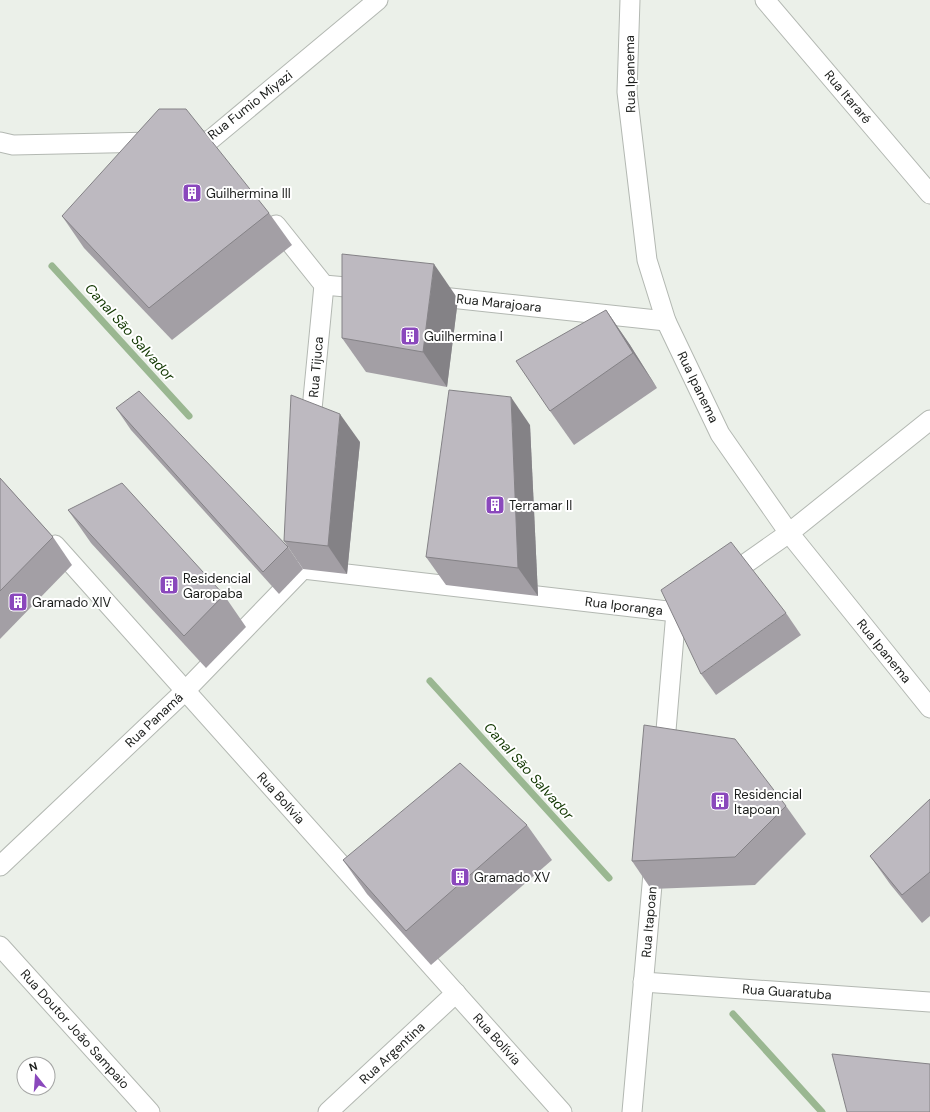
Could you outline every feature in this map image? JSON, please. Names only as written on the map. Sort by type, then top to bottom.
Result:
[{"type":"street","name":"Rua Fumio Miyazi","points":[[0,142],[13,145],[214,147],[378,0]]},
{"type":"street","name":"Rua Ipanema","points":[[630,0],[627,92],[647,260],[666,321],[720,434],[789,533],[930,708]]},
{"type":"street","name":"Rua Itararé","points":[[765,0],[930,194]]},
{"type":"street","points":[[267,214],[324,285],[382,291]]},
{"type":"street","name":"Rua Tijuca","points":[[308,446],[324,285]]},
{"type":"street","name":"Rua Marajoara","points":[[412,294],[666,321]]},
{"type":"street","name":"Rua Iporanga","points":[[303,561],[676,612],[789,533],[930,420]]},
{"type":"street","name":"Rua Bolívia","points":[[42,530],[562,1112]]},
{"type":"street","name":"Rua Panamá","points":[[0,866],[185,691],[303,561]]},
{"type":"street","points":[[662,768],[676,612]]},
{"type":"street","name":"Rua Itapoan","points":[[632,1112],[656,843]]},
{"type":"street","name":"Rua Doutor João Sampaio","points":[[0,946],[150,1112]]},
{"type":"street","name":"Rua Guaratuba","points":[[643,982],[930,1002]]},
{"type":"street","name":"Rua Argentina","points":[[328,1112],[456,993]]},
{"type":"building","name":"Guilhermina III","points":[[159,109],[186,109],[269,213],[149,308],[62,216]]},
{"type":"building","points":[[342,254],[434,264],[423,352],[342,338]]},
{"type":"building","points":[[606,310],[633,353],[550,411],[516,361]]},
{"type":"building","name":"Terramar II","points":[[449,390],[511,397],[518,568],[426,557]]},
{"type":"building","points":[[139,391],[288,547],[263,572],[116,408]]},
{"type":"building","points":[[291,395],[340,414],[328,546],[284,541]]},
{"type":"building","points":[[0,478],[53,537],[0,591]]},
{"type":"building","name":"Residencial Garopaba","points":[[122,483],[224,595],[184,636],[68,510]]},
{"type":"building","points":[[731,542],[786,613],[701,674],[661,590]]},
{"type":"building","name":"Residencial Itapoan","points":[[644,725],[735,739],[786,806],[735,857],[632,861]]},
{"type":"building","points":[[460,763],[527,825],[406,931],[343,860]]},
{"type":"building","points":[[930,799],[930,872],[902,895],[870,856]]},
{"type":"building","points":[[832,1054],[930,1064],[930,1112],[847,1112]]},
{"type":"waterway","name":"Canal São Salvador","points":[[52,266],[189,416]]},
{"type":"waterway","name":"Canal São Salvador","points":[[430,681],[609,878]]},
{"type":"waterway","name":"Canal São Salvador","points":[[733,1014],[822,1112]]},
{"type":"place","name":"Guilhermina III","points":[[192,193]]},
{"type":"place","name":"Guilhermina I","points":[[410,336]]},
{"type":"place","name":"Terramar II","points":[[495,505]]},
{"type":"place","name":"Residencial Garopaba","points":[[169,585]]},
{"type":"place","name":"Gramado XIV","points":[[18,602]]},
{"type":"place","name":"Residencial Itapoan","points":[[720,801]]},
{"type":"place","name":"Gramado XV","points":[[460,877]]}]
